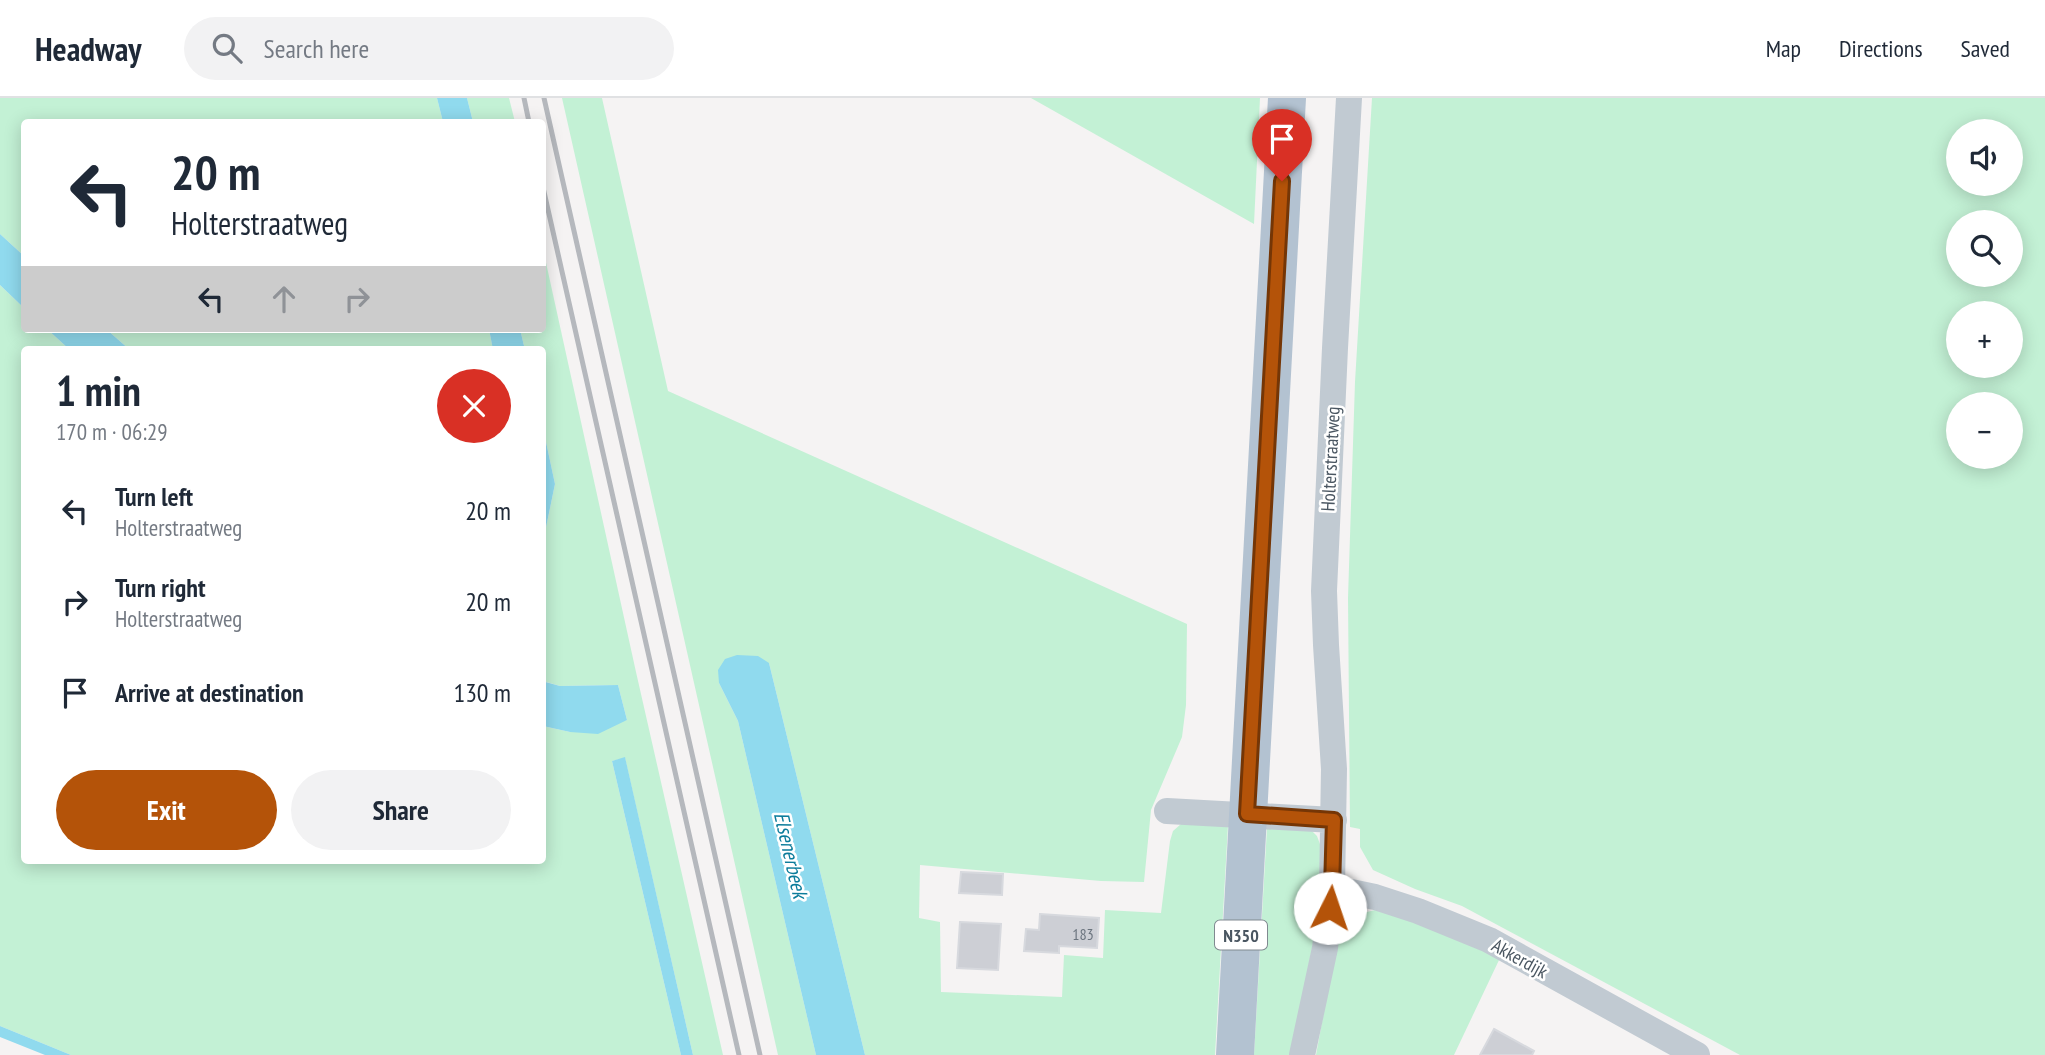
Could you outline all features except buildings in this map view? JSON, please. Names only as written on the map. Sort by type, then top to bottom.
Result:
[{"type":"main road","name":"N350","points":[[1235,1055],[1287,98]]},
{"type":"street","name":"Holterstraatweg","points":[[1302,1055],[1325,948],[1332,888],[1334,769],[1324,591],[1349,98]]},
{"type":"street","points":[[1167,811],[1334,820]]},
{"type":"street","name":"Akkerdijk","points":[[1332,888],[1408,907],[1489,940],[1697,1055]]},
{"type":"green space","points":[[0,98],[437,98],[442,119],[21,119],[21,253],[0,234]]},
{"type":"green space","points":[[467,98],[509,98],[514,119],[472,119]]},
{"type":"green space","points":[[562,98],[602,98],[668,391],[1187,624],[1186,705],[1182,737],[1151,810],[1144,882],[1101,881],[920,865],[919,918],[940,922],[941,992],[1062,997],[1064,955],[1103,958],[1105,910],[1161,913],[1173,831],[1181,824],[1228,825],[1215,1055],[865,1055],[769,663],[719,683],[738,721],[816,1055],[778,1055]]},
{"type":"green space","points":[[1031,98],[1260,98],[1254,224]]},
{"type":"green space","points":[[1372,98],[2045,98],[2045,1055],[1740,1055],[1462,906],[1373,870],[1360,847],[1360,829],[1350,827],[1348,598],[1355,382]]},
{"type":"green space","points":[[546,263],[723,1055],[693,1055],[625,758],[612,761],[681,1055],[71,1055],[0,1026],[0,285],[21,305],[21,333],[51,333],[66,346],[21,346],[21,864],[546,864],[546,727],[570,732],[627,720],[618,685],[560,686],[546,682],[546,528],[555,484],[546,442],[546,346],[524,346],[521,333],[546,333]]},
{"type":"green space","points":[[111,333],[490,333],[492,346],[125,346]]},
{"type":"green space","points":[[1308,827],[1317,836],[1324,855],[1317,923],[1291,1055],[1254,1055],[1267,828]]},
{"type":"green space","points":[[1384,908],[1500,958],[1454,1055],[1316,1055],[1337,940],[1358,914]]},
{"type":"water","points":[[437,98],[467,98],[472,119],[442,119]]},
{"type":"water","points":[[0,234],[21,253],[21,305],[0,285]]},
{"type":"water","points":[[51,333],[111,333],[125,346],[66,346]]},
{"type":"water","points":[[490,333],[521,333],[524,346],[492,346]]},
{"type":"water","points":[[546,442],[555,484],[546,528]]},
{"type":"water","name":"Elsenerbeek","points":[[737,655],[758,656],[769,663],[865,1055],[816,1055],[738,721],[719,683],[718,670],[725,659]]},
{"type":"water","points":[[546,682],[560,686],[618,685],[627,720],[598,734],[546,727]]},
{"type":"water","points":[[625,757],[693,1055],[681,1055],[612,761]]},
{"type":"water","points":[[0,1026],[71,1055],[45,1055],[0,1037]]},
{"type":"railway","points":[[524,98],[528,119]]},
{"type":"railway","points":[[544,98],[760,1055]]},
{"type":"railway","points":[[546,201],[739,1055]]},
{"type":"route","points":[[1282,181],[1247,814],[1334,820],[1330,908]]}]
